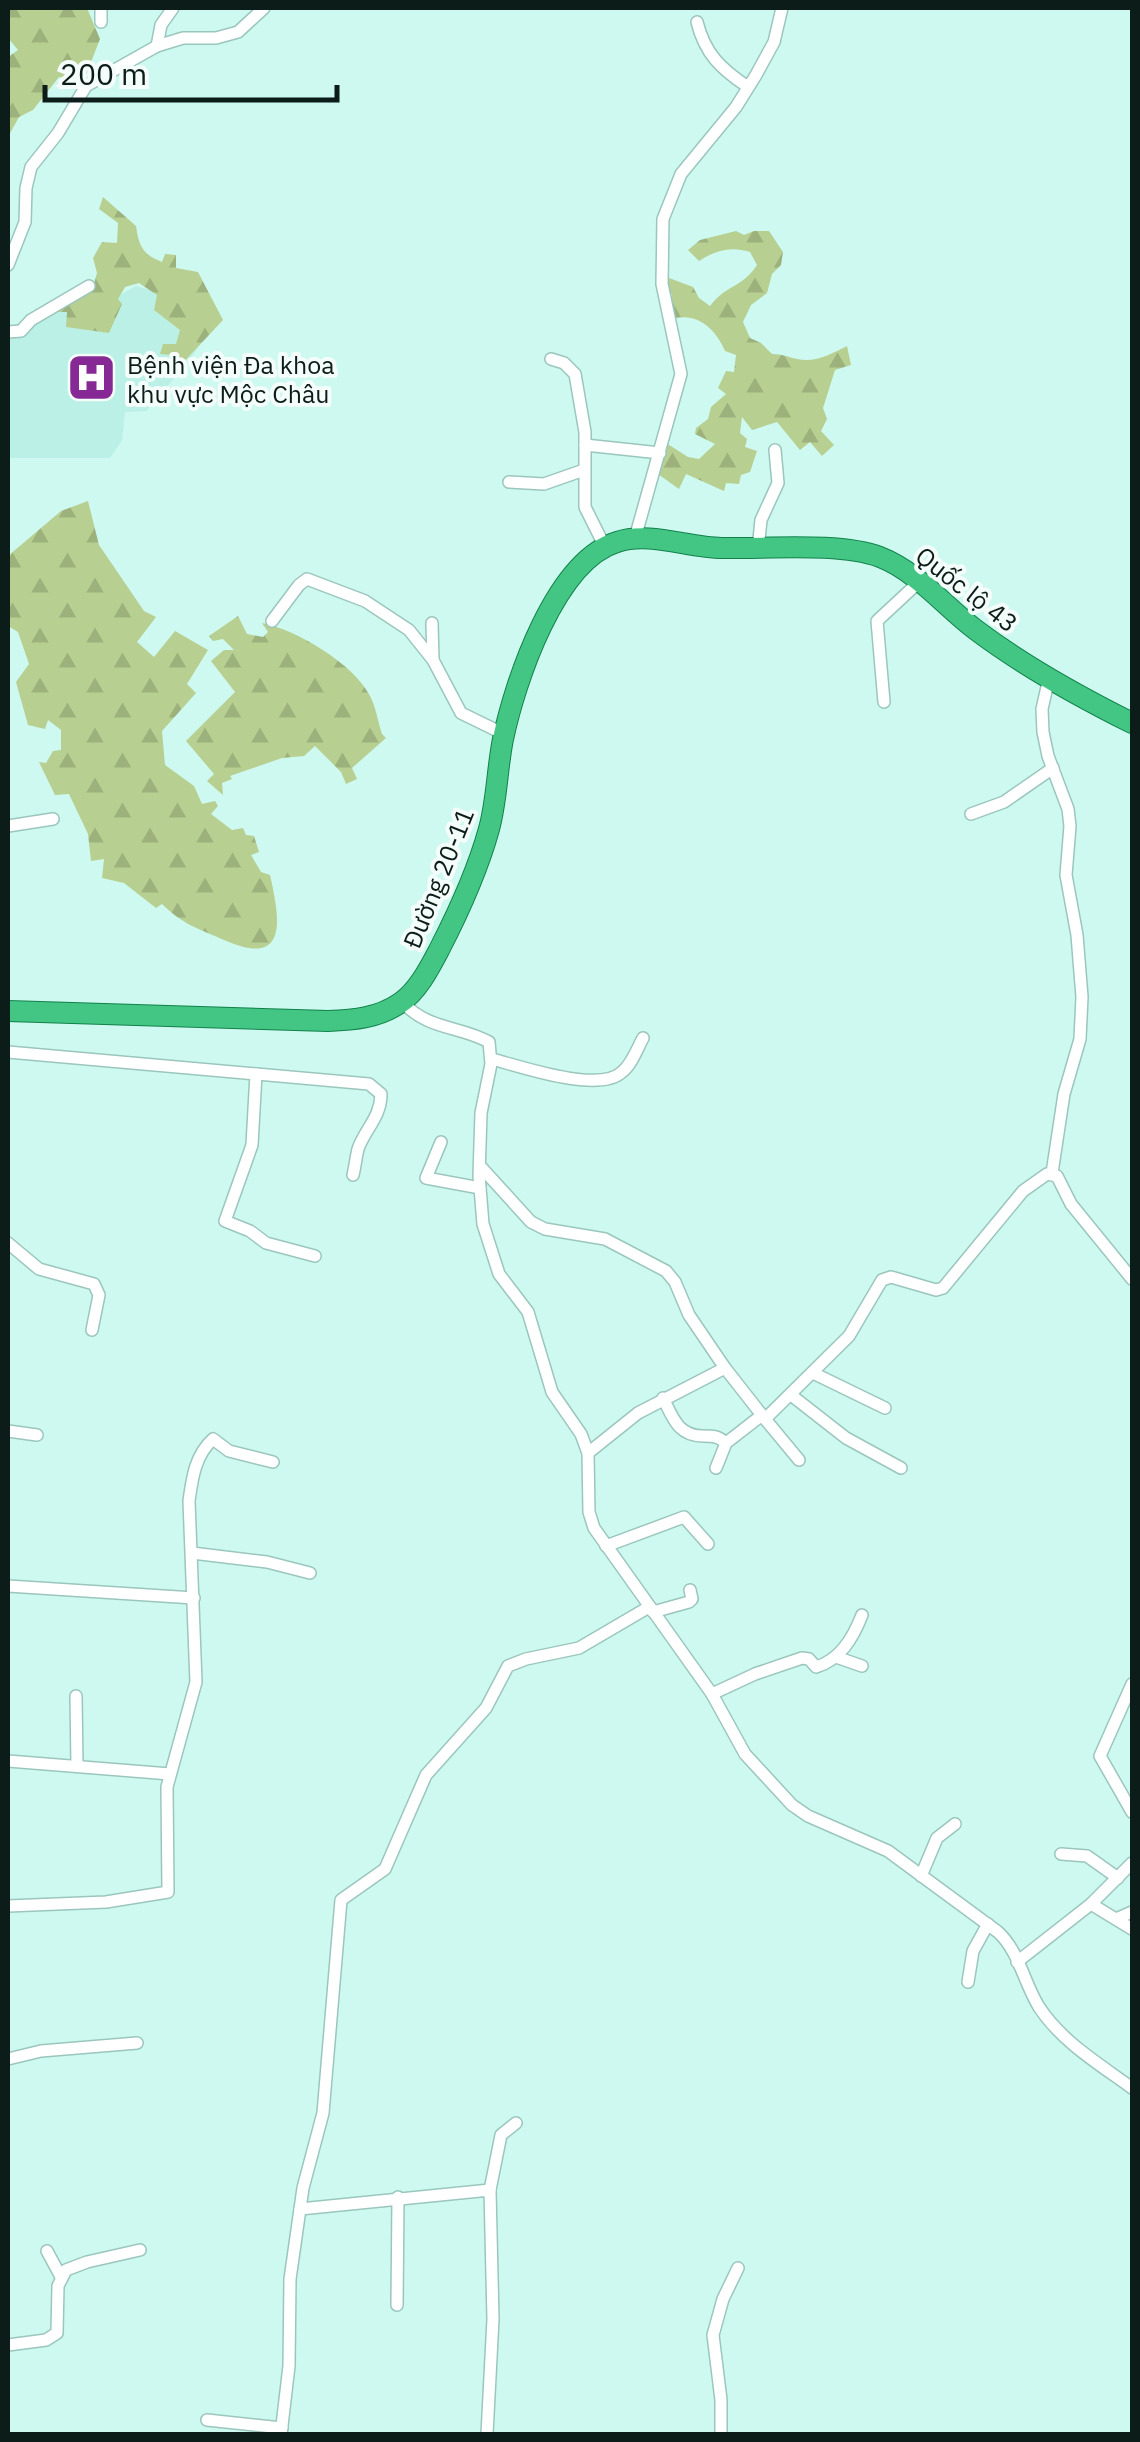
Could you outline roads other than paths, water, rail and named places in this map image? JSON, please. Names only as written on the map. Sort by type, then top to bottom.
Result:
[{"type":"highway","name":"Quốc lộ 43","points":[[635,538],[717,548],[866,553],[894,564],[920,581],[973,628],[1049,678],[1132,723]]},
{"type":"highway","name":"Đường 20-11","points":[[402,1002],[430,968],[450,930],[484,846],[504,734],[552,608],[568,579],[606,547],[635,538]]},
{"type":"highway","points":[[8,1011],[328,1021],[367,1019],[402,1002]]},
{"type":"street","points":[[101,8],[101,22]]},
{"type":"street","points":[[156,46],[161,26],[172,8]]},
{"type":"street","points":[[8,264],[26,222],[31,167],[58,133],[82,91],[156,46],[183,38],[230,36],[249,25],[264,8]]},
{"type":"street","points":[[635,538],[681,374],[660,267],[663,219],[681,174],[748,87],[774,42],[782,8]]},
{"type":"street","points":[[697,22],[702,43],[713,60],[748,87]]},
{"type":"street","points":[[8,332],[22,332],[31,320],[89,286]]},
{"type":"street","points":[[551,360],[564,364],[575,374],[585,445],[587,514],[606,547]]},
{"type":"street","points":[[585,445],[660,452]]},
{"type":"street","points":[[758,549],[761,520],[778,483],[775,450]]},
{"type":"street","points":[[509,482],[544,484],[584,470]]},
{"type":"street","points":[[272,621],[307,580],[368,603],[409,630],[433,660],[461,713],[504,734]]},
{"type":"street","points":[[884,702],[877,621],[920,581]]},
{"type":"street","points":[[432,623],[433,660]]},
{"type":"street","points":[[1049,678],[1042,709],[1043,732],[1068,808],[1066,875],[1077,935],[1082,997],[1080,1039],[1064,1094],[1052,1174]]},
{"type":"street","points":[[970,814],[1004,802],[1053,768]]},
{"type":"street","points":[[8,826],[53,819]]},
{"type":"street","points":[[402,1002],[413,1014],[441,1028],[488,1042],[492,1059],[481,1113],[480,1188],[483,1224],[495,1264],[528,1312],[546,1379],[562,1411],[581,1434],[588,1453],[589,1512],[594,1528],[712,1694],[745,1754],[792,1805],[808,1816],[888,1851],[1005,1938],[1031,1993],[1050,2021],[1090,2058],[1132,2088]]},
{"type":"street","points":[[492,1059],[557,1076],[604,1080],[622,1072],[643,1038]]},
{"type":"street","points":[[8,1052],[368,1084],[381,1094],[381,1102],[358,1150],[354,1175]]},
{"type":"street","points":[[256,1074],[252,1146],[225,1221],[250,1231],[266,1243],[314,1256]]},
{"type":"street","points":[[441,1142],[426,1175],[428,1180],[480,1188]]},
{"type":"street","points":[[480,1166],[531,1222],[546,1229],[605,1239],[666,1270],[690,1316],[725,1368],[799,1460]]},
{"type":"street","points":[[1052,1174],[1060,1181],[1071,1204],[1132,1279]]},
{"type":"street","points":[[716,1468],[726,1442],[791,1396],[856,1328],[885,1277],[936,1290],[943,1288],[1023,1191],[1040,1177],[1052,1174]]},
{"type":"street","points":[[8,1243],[39,1269],[94,1284],[99,1295],[92,1330]]},
{"type":"street","points":[[588,1453],[663,1398],[725,1368]]},
{"type":"street","points":[[813,1373],[885,1408]]},
{"type":"street","points":[[791,1396],[846,1438],[901,1468]]},
{"type":"street","points":[[663,1398],[684,1432],[716,1436],[726,1442]]},
{"type":"street","points":[[8,1430],[37,1434]]},
{"type":"street","points":[[8,1906],[106,1902],[168,1892],[170,1774],[178,1757],[196,1682],[189,1501],[192,1480],[210,1440],[229,1450],[274,1462]]},
{"type":"street","points":[[606,1546],[684,1517],[708,1544]]},
{"type":"street","points":[[192,1552],[267,1562],[310,1573]]},
{"type":"street","points":[[8,1586],[194,1598]]},
{"type":"street","points":[[207,2420],[281,2431],[289,2366],[290,2279],[300,2209],[323,2113],[341,1900],[382,1874],[426,1775],[486,1708],[508,1666],[526,1658],[579,1648],[651,1610],[689,1602],[690,1590]]},
{"type":"street","points":[[712,1694],[802,1658],[816,1667],[836,1657],[862,1615]]},
{"type":"street","points":[[836,1657],[862,1666]]},
{"type":"street","points":[[1132,1684],[1100,1756],[1132,1812]]},
{"type":"street","points":[[76,1696],[77,1766]]},
{"type":"street","points":[[8,1761],[170,1774]]},
{"type":"street","points":[[921,1876],[937,1838],[956,1824]]},
{"type":"street","points":[[1062,1854],[1093,1858],[1118,1878]]},
{"type":"street","points":[[1017,1962],[1090,1904],[1132,1863]]},
{"type":"street","points":[[1090,1904],[1132,1929]]},
{"type":"street","points":[[1116,1919],[1132,1912]]},
{"type":"street","points":[[968,1982],[972,1951],[988,1924]]},
{"type":"street","points":[[8,2059],[42,2051],[137,2043]]},
{"type":"street","points":[[486,2434],[493,2318],[490,2190],[501,2134],[516,2123]]},
{"type":"street","points":[[300,2209],[490,2190]]},
{"type":"street","points":[[398,2198],[398,2305]]},
{"type":"street","points":[[8,2344],[46,2340],[57,2333],[60,2276],[46,2250]]},
{"type":"street","points":[[60,2276],[87,2262],[140,2250]]},
{"type":"street","points":[[721,2434],[713,2335],[723,2299],[738,2268]]},
{"type":"place","name":"Bệnh viện Đa khoa khu vực Mộc Châu","points":[[92,378]]}]
